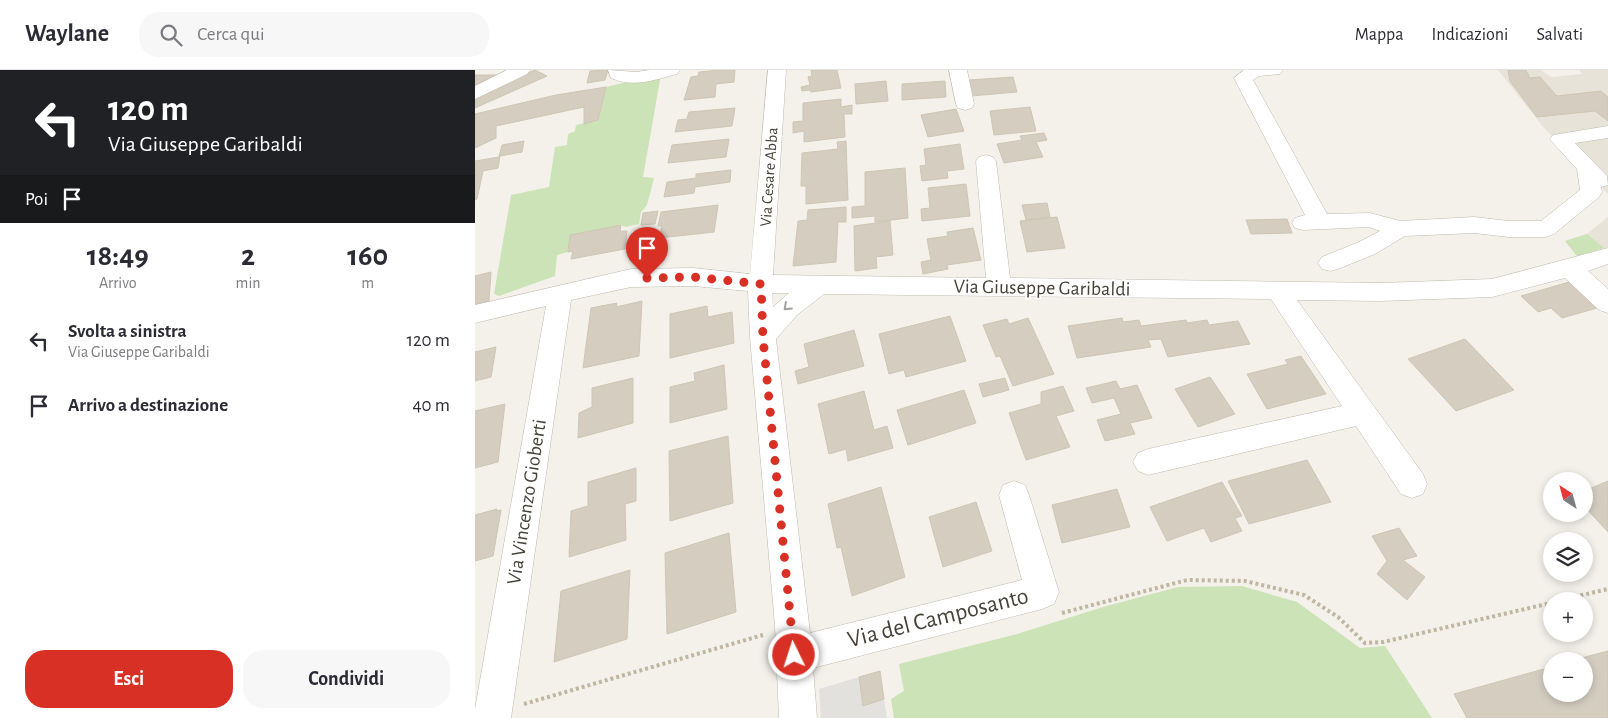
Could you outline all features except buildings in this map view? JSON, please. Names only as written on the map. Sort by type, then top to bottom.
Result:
[{"type":"street","points":[[475,93],[521,70]]},
{"type":"street","points":[[617,70],[617,74],[625,78],[665,71]]},
{"type":"street","name":"Via Cesare Abba","points":[[761,284],[777,70]]},
{"type":"street","points":[[1274,70],[1255,71],[1243,78],[1311,223],[1370,220],[1400,230],[1474,225],[1509,229],[1546,229],[1591,192],[1587,168]]},
{"type":"street","points":[[959,72],[965,104]]},
{"type":"street","points":[[1608,132],[1560,138],[1608,190]]},
{"type":"street","points":[[985,161],[999,287]]},
{"type":"street","points":[[1329,263],[1367,248],[1400,230]]},
{"type":"street","name":"Via Giuseppe Garibaldi","points":[[475,314],[631,278],[693,277],[761,284],[1379,292],[1492,288],[1608,256]]},
{"type":"street","points":[[1570,268],[1608,304]]},
{"type":"street","points":[[761,284],[763,338],[793,640],[798,718]]},
{"type":"street","points":[[763,338],[778,316],[799,296],[819,285]]},
{"type":"street","points":[[1278,291],[1412,484]]},
{"type":"street","name":"Via Vincenzo Gioberti","points":[[492,715],[560,293]]},
{"type":"street","points":[[1148,462],[1363,412]]},
{"type":"street","name":"Via del Camposanto","points":[[793,640],[1042,592],[1014,494]]},
{"type":"path","points":[[1052,615],[1187,580],[1245,581],[1304,596],[1338,617],[1365,643],[1383,642],[1543,604]]},
{"type":"path","points":[[1593,593],[1608,589]]},
{"type":"path","points":[[492,715],[793,640]]},
{"type":"shaded area","points":[[1498,70],[1541,70],[1551,77],[1582,74],[1579,70],[1608,70],[1608,194],[1543,127]]},
{"type":"shaded area","points":[[1608,217],[1608,247],[1577,256],[1565,241],[1587,234]]},
{"type":"shaded area","points":[[859,677],[863,706],[884,699],[887,718],[821,718],[819,689]]},
{"type":"green space","points":[[661,74],[643,177],[654,178],[647,205],[641,212],[639,224],[625,227],[621,225],[570,235],[568,252],[557,255],[555,276],[499,296],[494,294],[511,195],[549,187],[555,147],[567,145],[568,134],[575,131],[576,125],[598,120],[606,87]]},
{"type":"green space","points":[[1587,234],[1604,248],[1577,256],[1565,241]]},
{"type":"green space","points":[[1242,586],[1297,602],[1360,648],[1385,646],[1432,718],[894,718],[891,699],[904,691],[899,664],[1017,634],[1103,607],[1178,587]]},
{"type":"route","points":[[647,278],[693,277],[761,284],[763,338],[794,655]]}]
